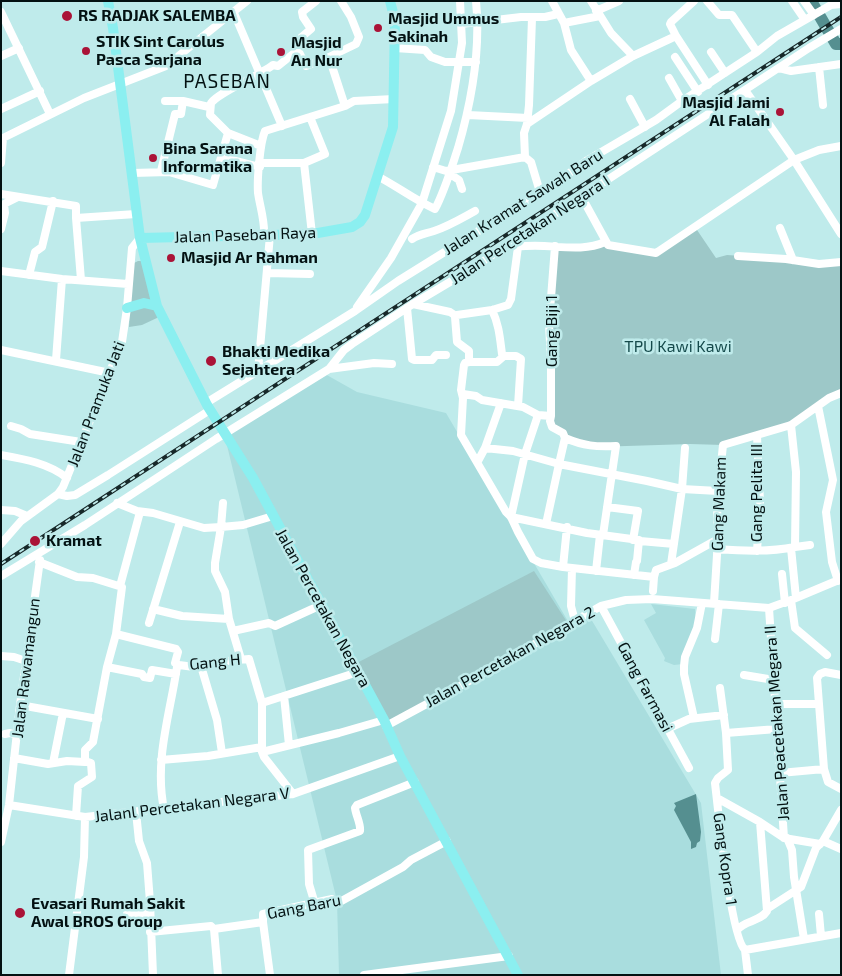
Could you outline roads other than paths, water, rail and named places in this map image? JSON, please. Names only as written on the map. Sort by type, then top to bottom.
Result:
[{"type":"main road","name":"Jalan Percetakan Negara","points":[[108,1],[121,83],[136,214],[157,306],[208,406],[253,478],[358,672],[400,756],[518,975]]},
{"type":"main road","name":"Jalan Paseban Raya","points":[[140,238],[312,234],[357,225],[366,215],[393,127],[395,20],[390,1]]},
{"type":"main road","points":[[128,308],[144,303],[157,306]]},
{"type":"street","points":[[1,162],[2,137],[84,98],[166,66],[248,1]]},
{"type":"street","points":[[316,1],[302,12],[303,17],[311,28],[297,41],[298,50],[305,65],[329,57],[356,44],[359,40],[343,4]]},
{"type":"street","points":[[355,311],[391,258],[422,203],[451,111],[462,43],[460,1]]},
{"type":"street","points":[[377,176],[435,209],[451,171],[473,92],[476,62],[476,1]]},
{"type":"street","points":[[552,1],[564,23],[571,50],[591,81]]},
{"type":"street","points":[[590,1],[611,33],[633,56]]},
{"type":"street","points":[[564,23],[598,14],[620,1]]},
{"type":"street","points":[[694,1],[670,24],[708,85]]},
{"type":"street","points":[[707,1],[719,15],[732,15],[757,52]]},
{"type":"street","points":[[792,1],[805,20]]},
{"type":"street","points":[[804,1],[815,15]]},
{"type":"street","name":"Jalan Kramat Sawah Baru","points":[[58,494],[75,495],[108,476],[258,370],[355,311],[398,280],[540,192],[586,161],[645,127],[757,52],[777,36],[831,5],[841,4]]},
{"type":"street","points":[[1,12],[50,114]]},
{"type":"street","points":[[234,13],[282,126]]},
{"type":"street","points":[[461,24],[558,14]]},
{"type":"street","points":[[532,18],[527,121],[524,133],[525,156],[531,162],[540,192]]},
{"type":"street","name":"Jalan Percetakan Negara I","points":[[1,576],[41,553],[328,369],[344,350],[352,344],[410,306],[516,244],[583,196],[840,30]]},
{"type":"street","points":[[468,115],[527,121],[633,56],[676,36]]},
{"type":"street","points":[[1,56],[18,48]]},
{"type":"street","points":[[395,48],[425,50],[431,57],[445,62],[476,62]]},
{"type":"street","points":[[261,146],[228,133],[212,118],[209,113],[209,107],[217,97],[273,65],[278,66],[298,50]]},
{"type":"street","points":[[711,52],[725,73]]},
{"type":"street","points":[[329,57],[345,106]]},
{"type":"street","points":[[675,57],[698,92]]},
{"type":"street","points":[[779,68],[791,71],[841,64]]},
{"type":"street","points":[[819,67],[823,105]]},
{"type":"street","points":[[669,78],[682,101]]},
{"type":"street","points":[[745,90],[794,160],[841,234]]},
{"type":"street","points":[[1,109],[40,91]]},
{"type":"street","points":[[258,370],[267,273],[267,235],[264,228],[258,188],[261,146],[265,131],[345,106],[354,101],[394,99]]},
{"type":"street","points":[[630,99],[645,127]]},
{"type":"street","points":[[165,101],[183,100],[209,107]]},
{"type":"street","points":[[160,171],[175,114],[181,114],[183,100]]},
{"type":"street","points":[[221,157],[260,165],[304,163],[325,153],[310,117]]},
{"type":"street","points":[[132,173],[169,172],[213,185],[228,133]]},
{"type":"street","points":[[583,196],[605,242],[611,247],[652,253],[660,251],[794,160],[819,150],[841,146]]},
{"type":"street","points":[[433,168],[451,171],[525,156]]},
{"type":"street","points":[[304,163],[312,234]]},
{"type":"street","points":[[451,171],[459,180],[462,189]]},
{"type":"street","points":[[1,194],[76,206],[81,280]]},
{"type":"street","points":[[1,228],[5,214],[4,204],[18,197]]},
{"type":"street","points":[[29,274],[36,252],[42,247],[53,202]]},
{"type":"street","points":[[398,245],[422,233],[435,231],[475,211]]},
{"type":"street","points":[[76,218],[136,214]]},
{"type":"street","points":[[780,228],[793,260]]},
{"type":"street","points":[[406,232],[412,239]]},
{"type":"street","name":"Jalan Pramuka Jati","points":[[1,544],[27,516],[58,494],[67,478],[122,342],[128,308],[128,284],[132,248],[140,238]]},
{"type":"street","points":[[446,355],[436,355],[432,360],[412,359],[410,306],[450,312],[456,316],[506,306],[511,300],[516,244],[587,248],[605,242]]},
{"type":"street","name":"Gang Biji 1","points":[[551,416],[549,324],[556,246]]},
{"type":"street","points":[[738,256],[819,264],[841,262]]},
{"type":"street","points":[[1,271],[62,279],[128,284]]},
{"type":"street","points":[[267,273],[310,274]]},
{"type":"street","points":[[56,360],[62,279]]},
{"type":"street","points":[[492,310],[496,317],[504,356]]},
{"type":"street","points":[[456,316],[457,342],[470,351],[469,362]]},
{"type":"street","points":[[1,350],[56,360],[110,373]]},
{"type":"street","points":[[518,406],[521,359],[516,356],[504,356],[497,362],[469,362],[464,365],[461,390],[463,394],[461,435],[478,461],[506,512],[511,517],[533,558],[541,563],[563,567],[654,577]]},
{"type":"street","points":[[328,369],[374,363],[392,364]]},
{"type":"street","name":"Gang Makam","points":[[715,639],[718,491],[723,445],[791,425],[829,398],[841,393]]},
{"type":"street","points":[[463,394],[526,408],[538,415],[551,416],[552,427],[563,433],[565,438],[546,524]]},
{"type":"street","points":[[478,461],[485,448],[501,403]]},
{"type":"street","points":[[818,406],[831,472],[832,488],[826,512],[832,562],[839,580]]},
{"type":"street","points":[[511,517],[525,454],[538,415]]},
{"type":"street","points":[[791,425],[796,472],[791,600],[795,628],[826,656]]},
{"type":"street","points":[[11,426],[21,428],[30,434],[81,442]]},
{"type":"street","name":"Gang Pelita III","points":[[757,436],[760,502],[757,551]]},
{"type":"street","points":[[565,438],[579,444],[595,447],[616,446],[596,570]]},
{"type":"street","points":[[485,448],[513,451],[559,464],[682,489],[718,491]]},
{"type":"street","points":[[671,564],[682,489],[685,448]]},
{"type":"street","points":[[1,455],[29,460],[59,472],[67,478]]},
{"type":"street","points":[[831,472],[841,472]]},
{"type":"street","points":[[117,503],[140,512],[153,513],[204,528],[243,525],[273,516]]},
{"type":"street","points":[[223,503],[215,568],[225,592],[229,619],[241,659]]},
{"type":"street","points":[[607,507],[638,511],[634,575]]},
{"type":"street","points":[[1,510],[14,511],[27,516]]},
{"type":"street","points":[[85,762],[85,749],[93,744],[107,666],[116,634],[122,592],[120,586],[140,512]]},
{"type":"street","points":[[511,517],[637,541],[674,544]]},
{"type":"street","points":[[149,623],[180,522]]},
{"type":"street","points":[[563,567],[567,527]]},
{"type":"street","points":[[653,591],[656,570],[718,540]]},
{"type":"street","points":[[718,549],[757,551],[810,545]]},
{"type":"street","name":"Jalan Rawamangun","points":[[1,842],[41,553]]},
{"type":"street","points":[[39,562],[78,577],[93,578],[120,586]]},
{"type":"street","points":[[572,568],[571,606],[575,621]]},
{"type":"street","points":[[782,574],[791,600]]},
{"type":"street","name":"Jalan Percetakan Negara 2","points":[[161,760],[289,745],[385,723],[484,673],[601,606],[617,601],[716,603],[769,608],[839,580]]},
{"type":"street","points":[[694,718],[684,674],[684,666],[685,657],[697,628],[702,603]]},
{"type":"street","points":[[234,631],[269,623],[275,626],[321,605]]},
{"type":"street","name":"Gang Farmasi","points":[[601,606],[689,768]]},
{"type":"street","name":"Jalan Peacetakan Megara II","points":[[769,608],[786,838],[792,850],[794,877],[804,939]]},
{"type":"street","points":[[153,609],[182,616],[229,619]]},
{"type":"street","points":[[116,634],[176,649],[178,652],[175,663],[179,665]]},
{"type":"street","points":[[1,656],[14,657],[26,661]]},
{"type":"street","name":"Gang H","points":[[164,809],[160,778],[161,760],[177,667],[179,665],[194,667],[247,658],[250,661],[262,703],[262,749]]},
{"type":"street","points":[[107,666],[142,674],[144,678],[150,678],[153,670],[176,674]]},
{"type":"street","points":[[201,666],[217,720],[222,753]]},
{"type":"street","points":[[262,703],[358,672]]},
{"type":"street","points":[[841,675],[825,672],[817,678],[824,770],[828,782],[841,789]]},
{"type":"street","points":[[744,675],[774,680]]},
{"type":"street","points":[[720,688],[726,733],[777,729]]},
{"type":"street","points":[[284,696],[289,745]]},
{"type":"street","points":[[776,704],[819,704]]},
{"type":"street","points":[[20,705],[98,719]]},
{"type":"street","points":[[53,763],[63,713]]},
{"type":"street","points":[[667,729],[694,718],[724,715]]},
{"type":"street","name":"Gang Kopra 1","points":[[726,733],[728,770],[716,780],[717,798],[728,889],[740,945],[745,950],[748,975]]},
{"type":"street","points":[[5,734],[16,735]]},
{"type":"street","points":[[262,749],[264,757],[293,794]]},
{"type":"street","name":"Jalanl Percetakan Negara V","points":[[6,803],[85,817],[293,794],[400,756]]},
{"type":"street","points":[[14,758],[46,764],[67,761],[91,763],[92,777],[78,786],[76,816]]},
{"type":"street","points":[[780,773],[824,770]]},
{"type":"street","points":[[315,904],[309,884],[308,850],[360,831],[355,811],[357,805],[415,782]]},
{"type":"street","points":[[717,798],[786,838],[822,842],[841,849]]},
{"type":"street","points":[[767,909],[801,886],[810,861],[841,810]]},
{"type":"street","points":[[136,812],[139,841],[147,863],[153,975]]},
{"type":"street","points":[[69,975],[84,857],[85,817]]},
{"type":"street","points":[[737,930],[746,922],[766,914],[760,823]]},
{"type":"street","name":"Gang Baru","points":[[150,932],[209,926],[214,929],[263,922],[263,914],[332,899],[336,904],[403,868],[411,860],[446,841]]},
{"type":"street","points":[[127,914],[150,914]]},
{"type":"street","points":[[819,914],[821,936]]},
{"type":"street","points":[[263,922],[270,975]]},
{"type":"street","points":[[214,929],[218,975]]},
{"type":"street","points":[[745,950],[841,933]]},
{"type":"street","points":[[364,975],[509,956]]},
{"type":"waterway","points":[[811,1],[836,44],[841,44]]},
{"type":"railway","points":[[1,564],[841,17]]},
{"type":"place","name":"RS RADJAK SALEMBA","points":[[67,16]]},
{"type":"place","name":"Masjid Ummus Sakinah","points":[[378,28]]},
{"type":"place","name":"STIK Sint Carolus Pasca Sarjana","points":[[86,51]]},
{"type":"place","name":"Masjid An Nur","points":[[281,52]]},
{"type":"place","name":"Masjid Jami Al Falah","points":[[780,112]]},
{"type":"place","name":"Bina Sarana Informatika","points":[[153,158]]},
{"type":"place","name":"Masjid Ar Rahman","points":[[171,258]]},
{"type":"place","name":"Bhakti Medika Sejahtera","points":[[211,361]]},
{"type":"place","name":"Kramat","points":[[35,541]]},
{"type":"place","name":"Evasari Rumah Sakit Awal BROS Group","points":[[20,913]]},
{"type":"district","name":"PASEBAN","points":[[227,82]]},
{"type":"park label","name":"TPU Kawi Kawi","points":[[678,347]]}]
